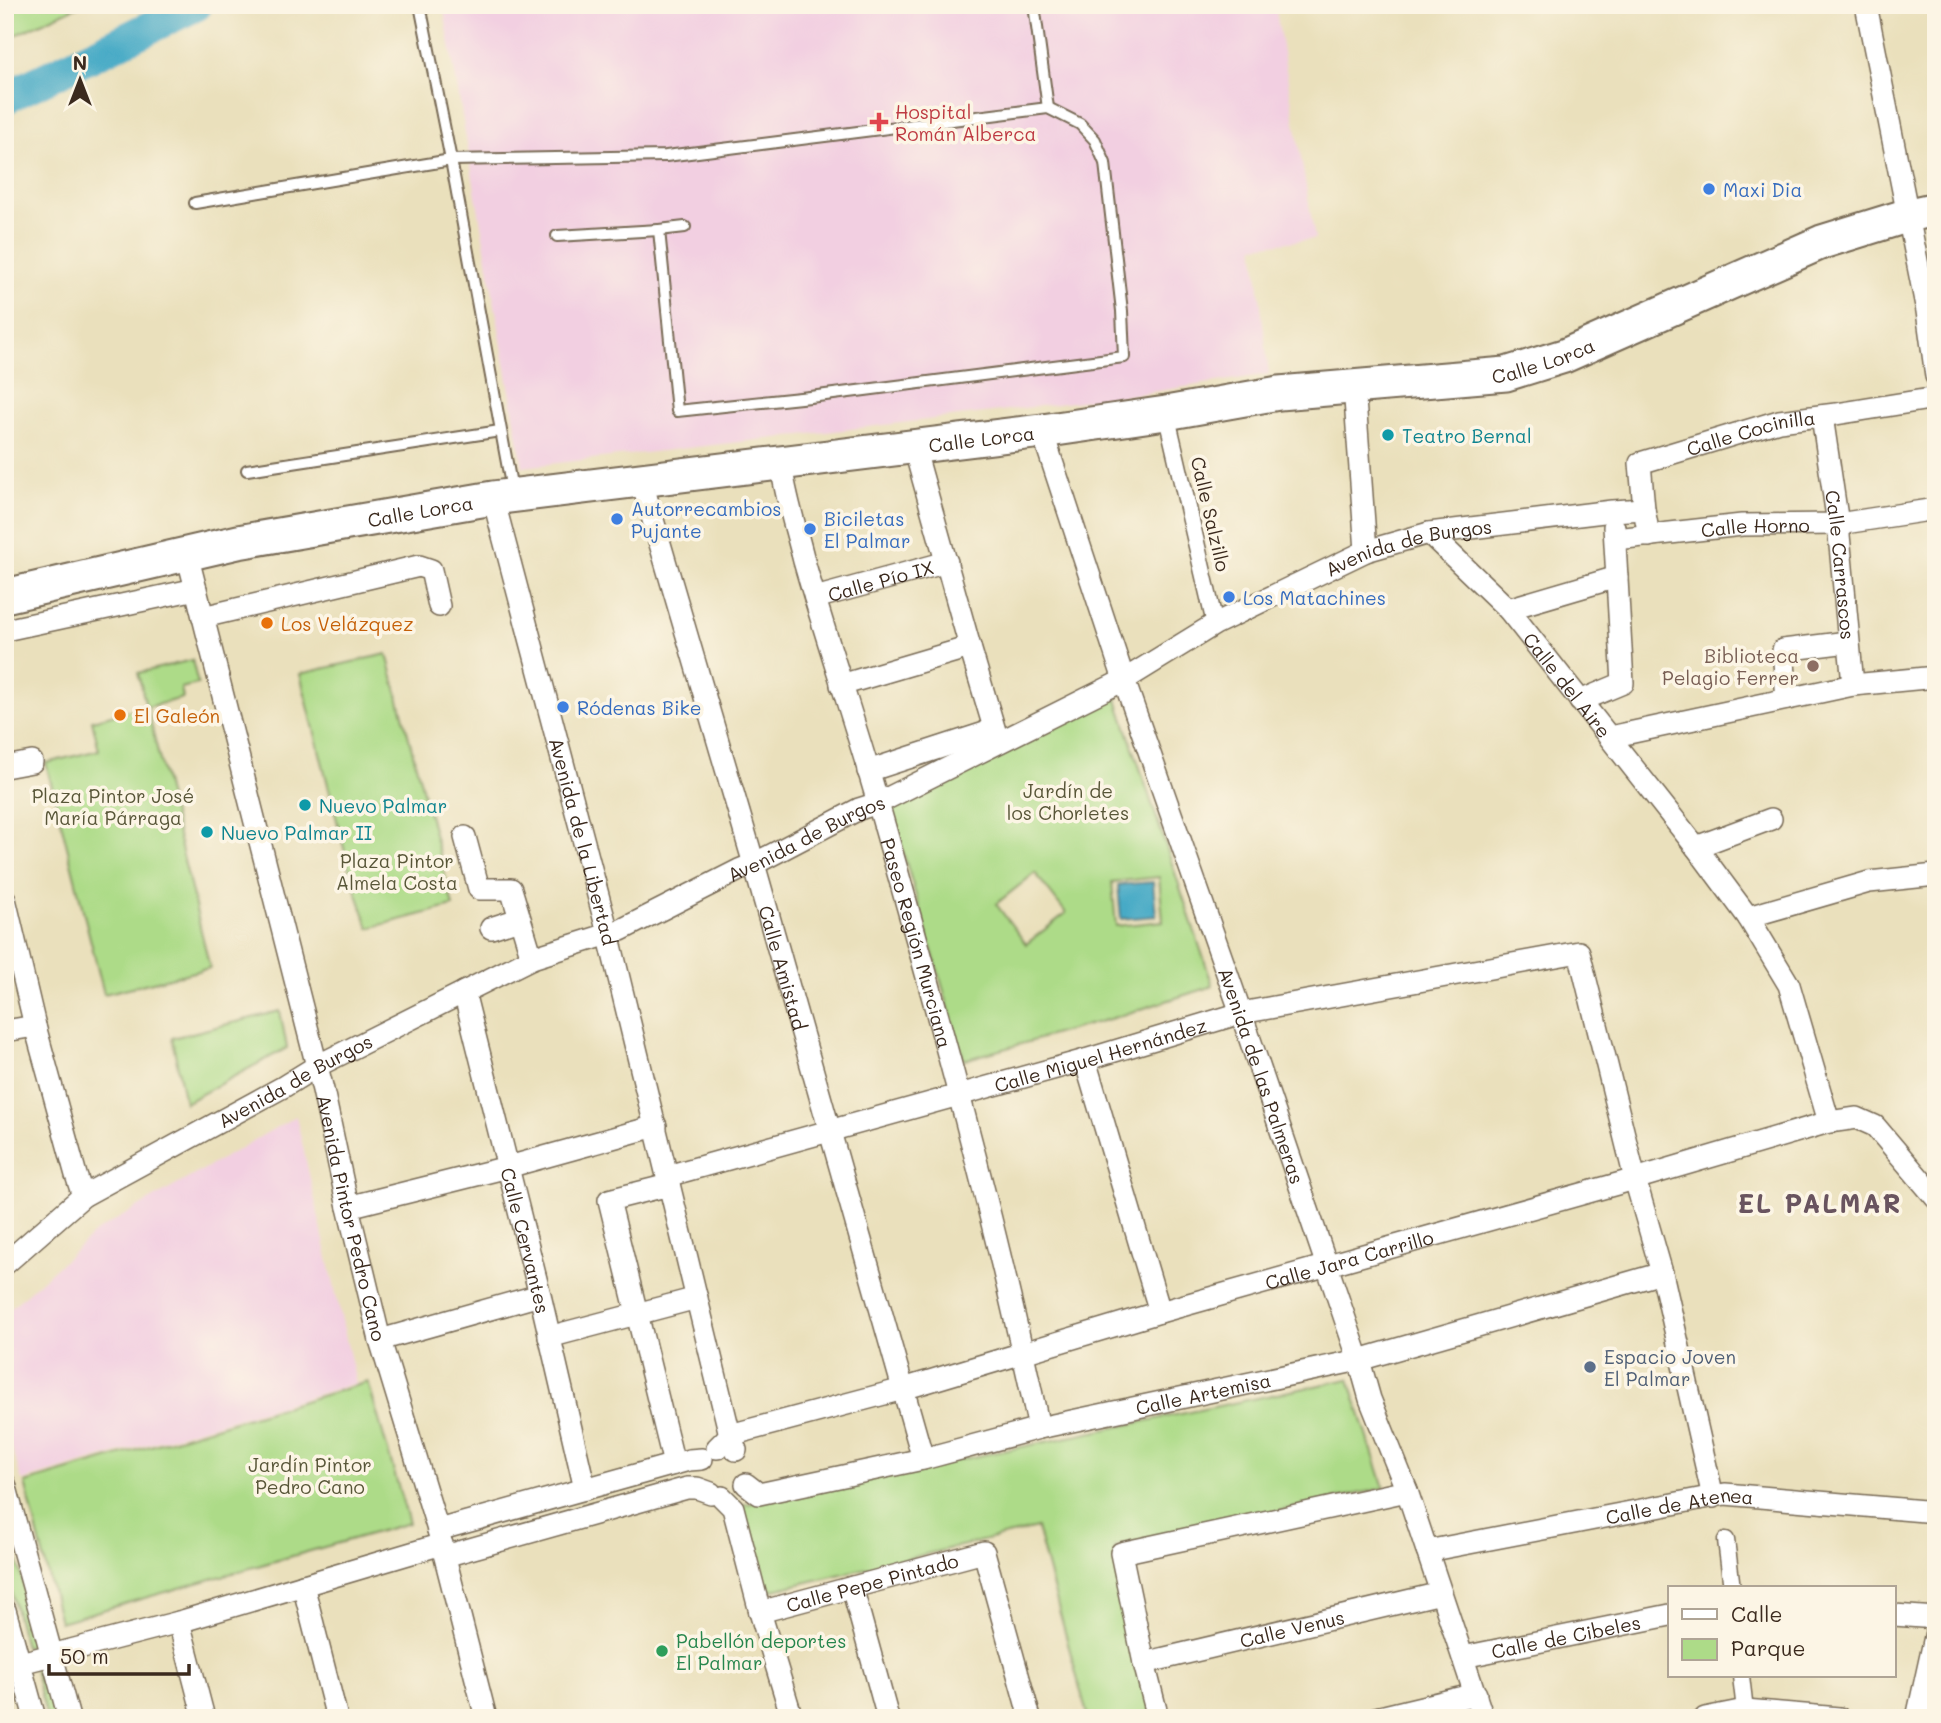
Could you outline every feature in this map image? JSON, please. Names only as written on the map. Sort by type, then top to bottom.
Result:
[{"type":"main road","name":"Calle Lorca","points":[[5,596],[238,542],[503,497],[1042,431],[1166,414],[1279,393],[1506,374],[1564,356],[1822,242],[1922,212]]},
{"type":"street","points":[[1866,5],[1922,212],[1936,376]]},
{"type":"street","points":[[1354,386],[1366,551]]},
{"type":"street","name":"Calle Cocinilla","points":[[1649,536],[1640,463],[1779,421],[1936,398]]},
{"type":"street","name":"Calle Salzillo","points":[[1166,414],[1215,624]]},
{"type":"street","name":"Calle Carrascos","points":[[1787,699],[1783,650],[1848,642],[1838,524],[1822,416]]},
{"type":"street","name":"Avenida de las Palmeras","points":[[1042,431],[1124,680],[1327,1265],[1370,1399],[1407,1491],[1483,1718]]},
{"type":"street","points":[[868,771],[996,736],[914,447]]},
{"type":"street","name":"Paseo Región Murciana","points":[[781,463],[784,486],[815,598],[878,803],[960,1095],[1039,1428]]},
{"type":"street","name":"Calle Amistad","points":[[641,479],[923,1458]]},
{"type":"street","name":"Avenida de la Libertad","points":[[503,497],[697,1298],[721,1448]]},
{"type":"street","name":"Avenida de Burgos","points":[[5,1264],[83,1196],[317,1066],[532,958],[621,930],[859,809],[878,803],[996,736],[1124,680],[1215,624],[1366,551],[1429,533],[1644,509]]},
{"type":"street","name":"Calle Horno","points":[[1616,539],[1742,525],[1838,524],[1936,509]]},
{"type":"street","points":[[1580,701],[1623,683],[1616,539],[1612,511]]},
{"type":"street","name":"Calle del Aire","points":[[1429,533],[1508,609],[1611,737],[1748,917],[1789,985],[1829,1122]]},
{"type":"street","name":"Avenida Pintor Pedro Cano","points":[[187,554],[317,1066],[380,1340],[442,1543],[486,1718]]},
{"type":"street","name":"Calle Pío IX","points":[[815,598],[947,562]]},
{"type":"street","points":[[203,617],[419,566],[431,570],[439,606]]},
{"type":"street","points":[[1508,609],[1617,577]]},
{"type":"street","points":[[5,630],[196,589]]},
{"type":"street","points":[[1848,642],[1853,685]]},
{"type":"street","points":[[841,685],[970,647]]},
{"type":"street","points":[[1611,737],[1853,685],[1936,677]]},
{"type":"street","points":[[5,767],[32,762]]},
{"type":"street","points":[[1696,847],[1771,819]]},
{"type":"street","points":[[465,837],[479,889],[511,889],[532,958]]},
{"type":"street","points":[[1748,917],[1869,882],[1936,875]]},
{"type":"street","points":[[5,899],[35,1026],[83,1196]]},
{"type":"street","points":[[491,928],[519,919]]},
{"type":"street","name":"Calle Miguel Hernández","points":[[668,1181],[1241,1013],[1579,952],[1635,1179]]},
{"type":"street","name":"Calle Cervantes","points":[[464,992],[540,1295],[585,1489]]},
{"type":"street","points":[[5,1031],[35,1026]]},
{"type":"street","points":[[1085,1060],[1160,1312]]},
{"type":"street","name":"Calle Jara Carrillo","points":[[442,1543],[585,1489],[695,1458],[903,1389],[1160,1312],[1829,1122],[1857,1118],[1875,1126],[1936,1198]]},
{"type":"street","points":[[348,1207],[656,1126]]},
{"type":"street","points":[[1635,1179],[1662,1273],[1713,1497]]},
{"type":"street","points":[[668,1181],[609,1200],[674,1464]]},
{"type":"street","name":"Calle Artemisa","points":[[442,1543],[687,1489],[697,1488],[730,1495],[759,1494],[923,1458],[1039,1428],[1359,1360],[1662,1273]]},
{"type":"street","points":[[380,1340],[540,1295]]},
{"type":"street","points":[[549,1336],[697,1298]]},
{"type":"street","points":[[721,1448],[743,1455],[748,1465],[749,1475],[730,1495],[704,1487],[699,1478],[699,1468],[721,1448]]},
{"type":"street","points":[[5,1483],[68,1718]]},
{"type":"street","points":[[1158,1718],[1121,1553],[1407,1491]]},
{"type":"street","name":"Calle de Atenea","points":[[1427,1551],[1725,1494],[1936,1512]]},
{"type":"street","points":[[730,1495],[760,1612],[792,1718]]},
{"type":"street","points":[[1726,1540],[1732,1586]]},
{"type":"street","points":[[13,1665],[179,1622],[442,1543]]},
{"type":"street","name":"Calle Pepe Pintado","points":[[760,1612],[984,1552],[1030,1718]]},
{"type":"street","points":[[303,1586],[337,1718]]},
{"type":"street","points":[[852,1587],[888,1718]]},
{"type":"street","name":"Calle Venus","points":[[1144,1663],[1441,1593]]},
{"type":"street","points":[[5,1609],[13,1665],[35,1718]]},
{"type":"street","name":"Calle de Cibeles","points":[[1463,1657],[1668,1615]]},
{"type":"street","points":[[1896,1615],[1936,1618]]},
{"type":"street","points":[[179,1622],[204,1718]]},
{"type":"street","points":[[1917,1718],[1936,1632]]},
{"type":"street","points":[[1741,1678],[1745,1710]]},
{"type":"street","points":[[1376,1718],[1476,1694]]},
{"type":"street","points":[[1704,1718],[1745,1710],[1839,1718]]},
{"type":"lane","points":[[420,5],[500,431],[503,497]]},
{"type":"lane","points":[[1034,5],[1048,108]]},
{"type":"lane","points":[[195,203],[451,160],[666,156],[1048,108],[1080,124],[1095,140],[1105,163],[1122,310],[1124,357],[677,411],[659,230]]},
{"type":"lane","points":[[557,236],[685,227]]},
{"type":"lane","points":[[247,470],[500,431]]},
{"type":"shaded area","name":"Hospital Román Alberca","points":[[443,5],[1275,5],[1315,239],[1254,246],[1269,374],[1139,394],[523,467]]},
{"type":"shaded area","points":[[296,1116],[356,1383],[22,1481],[5,1425],[5,1313],[97,1231]]},
{"type":"green space","points":[[5,5],[80,5],[5,40]]},
{"type":"green space","name":"Plaza Pintor Almela Costa","points":[[387,654],[453,906],[369,928],[352,880],[300,674]]},
{"type":"green space","name":"Plaza Pintor José María Párraga","points":[[192,660],[198,684],[181,688],[183,698],[147,707],[210,968],[104,994],[46,763],[99,750],[92,720],[146,706],[138,673]]},
{"type":"green space","name":"Jardín de los Chorletes","points":[[1114,691],[1213,986],[1113,1018],[964,1060],[889,804]],"holes":[[[1035,873],[1066,913],[1026,944],[996,904]],[[1159,877],[1163,921],[1116,926],[1112,882]]]},
{"type":"green space","points":[[280,1011],[287,1048],[185,1103],[172,1038]]},
{"type":"green space","points":[[1349,1379],[1384,1488],[1115,1547],[1155,1718],[1088,1718],[1037,1528],[765,1592],[742,1505]]},
{"type":"green space","name":"Jardín Pintor Pedro Cano","points":[[368,1382],[409,1523],[60,1622],[25,1483]]},
{"type":"green space","points":[[5,1512],[39,1644],[25,1647],[5,1567]]},
{"type":"green space","points":[[43,1662],[58,1718],[47,1718],[33,1665]]},
{"type":"water","points":[[1153,882],[1156,916],[1121,919],[1118,885]]},
{"type":"waterway","points":[[5,98],[196,5]]},
{"type":"place","name":"Hospital Román Alberca","points":[[879,122]]},
{"type":"place","name":"Maxi Dia","points":[[1709,189]]},
{"type":"place","name":"Teatro Bernal","points":[[1388,435]]},
{"type":"place","name":"Autorrecambios Pujante","points":[[617,519]]},
{"type":"place","name":"Biciletas El Palmar","points":[[810,529]]},
{"type":"place","name":"Los Matachines","points":[[1229,597]]},
{"type":"place","name":"Los Velázquez","points":[[267,623]]},
{"type":"place","name":"Biblioteca Pelagio Ferrer","points":[[1813,666]]},
{"type":"place","name":"Ródenas Bike","points":[[563,707]]},
{"type":"place","name":"El Galeón","points":[[120,715]]},
{"type":"place","name":"Nuevo Palmar","points":[[305,805]]},
{"type":"place","name":"Nuevo Palmar II","points":[[207,832]]},
{"type":"place","name":"Espacio Joven El Palmar","points":[[1590,1367]]},
{"type":"place","name":"Pabellón deportes El Palmar","points":[[662,1651]]},
{"type":"district","name":"EL PALMAR","points":[[1820,1203]]}]
